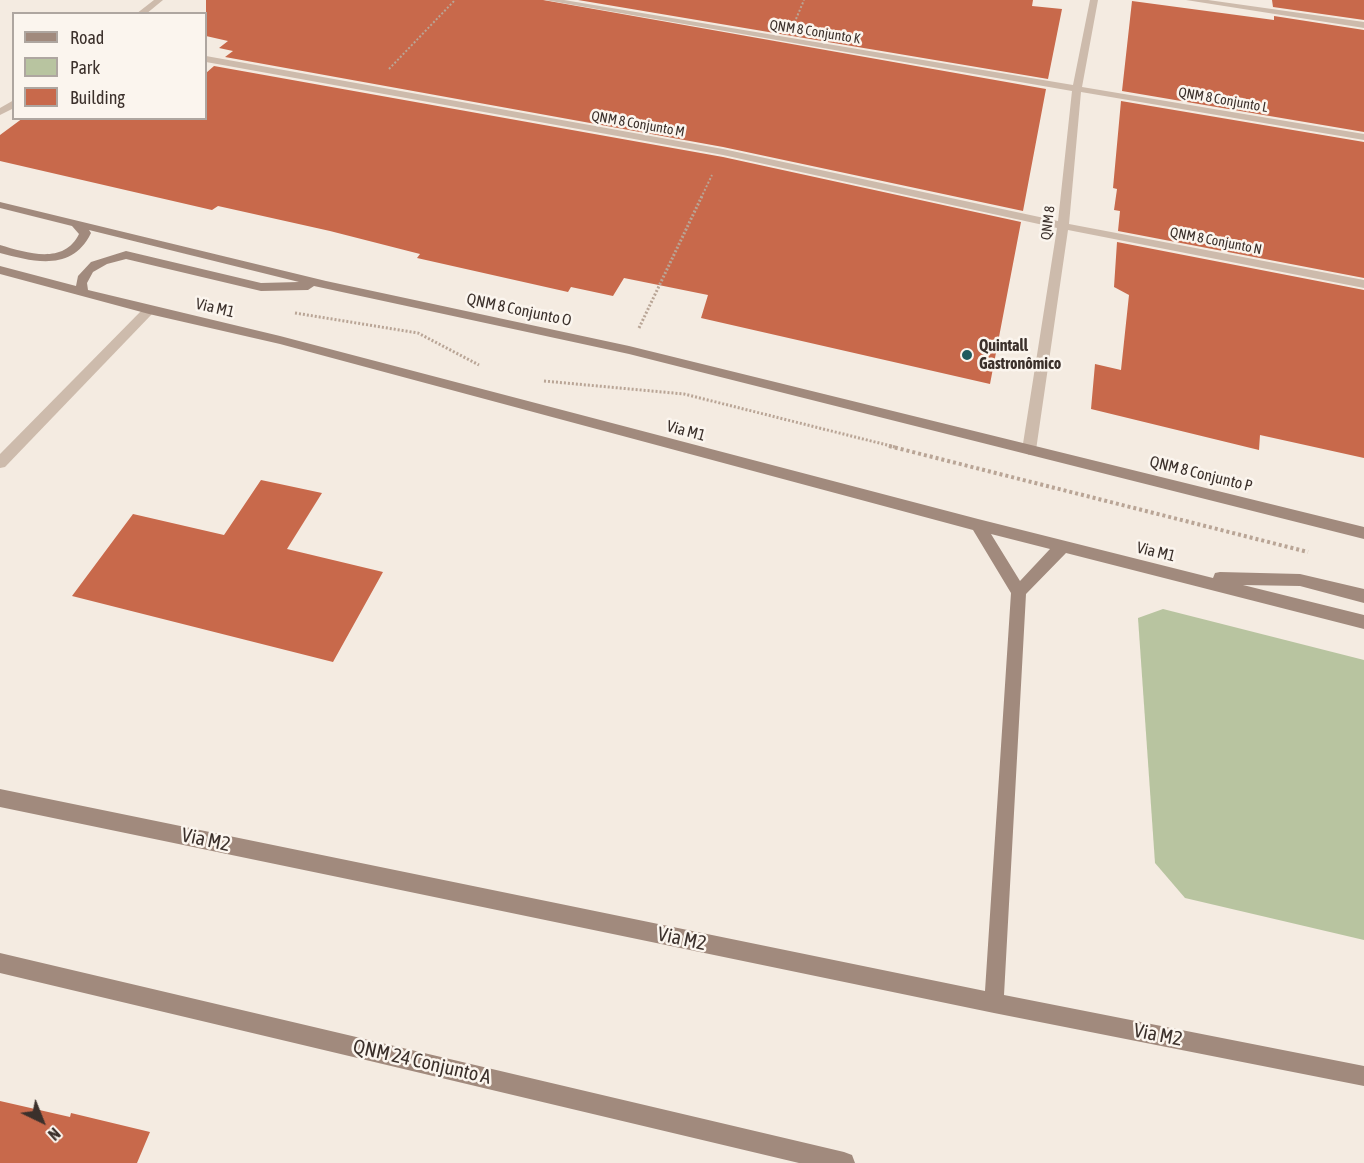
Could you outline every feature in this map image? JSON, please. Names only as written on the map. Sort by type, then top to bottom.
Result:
[{"type":"main road","name":"QNM 8 Conjunto O","points":[[0,205],[326,285],[629,350],[1029,450]]},
{"type":"main road","points":[[0,249],[41,259],[60,256],[78,246],[83,240],[85,233],[76,224]]},
{"type":"main road","points":[[82,292],[81,286],[88,271],[105,260],[126,255],[261,287],[326,285]]},
{"type":"main road","name":"Via M1","points":[[0,270],[149,310],[280,340],[978,525],[1364,622]]},
{"type":"main road","name":"QNM 8 Conjunto P","points":[[1029,450],[1364,532]]},
{"type":"main road","points":[[978,525],[1019,592],[994,1003]]},
{"type":"main road","points":[[1019,592],[1062,546]]},
{"type":"main road","points":[[1190,577],[1300,580],[1364,596]]},
{"type":"main road","name":"Via M2","points":[[0,798],[994,1003],[1364,1076]]},
{"type":"main road","name":"QNM 24 Conjunto A","points":[[0,963],[844,1163]]},
{"type":"street","points":[[143,12],[159,0]]},
{"type":"street","name":"QNM 8 Conjunto K","points":[[549,0],[1077,88]]},
{"type":"street","name":"QNM 8","points":[[1029,450],[1063,226],[1077,88],[1094,0]]},
{"type":"street","points":[[1190,0],[1364,25]]},
{"type":"street","name":"QNM 8 Conjunto M","points":[[207,59],[723,153],[1063,226]]},
{"type":"street","name":"QNM 8 Conjunto L","points":[[1077,88],[1364,137]]},
{"type":"street","name":"QNM 8 Conjunto N","points":[[1063,226],[1364,284]]},
{"type":"street","points":[[0,463],[149,310]]},
{"type":"path","points":[[368,90],[455,0]]},
{"type":"path","points":[[629,350],[723,153]]},
{"type":"path","points":[[289,312],[418,333],[482,366]]},
{"type":"path","points":[[541,381],[684,394],[1309,552]]},
{"type":"green space","points":[[1163,609],[1364,660],[1364,940],[1185,898],[1155,863],[1138,618]]},
{"type":"building","points":[[206,0],[543,0],[1046,89],[1023,211],[723,147],[225,57],[233,51],[219,48],[228,41],[207,36]]},
{"type":"building","points":[[578,0],[1033,0],[1032,6],[1062,9],[1048,79]]},
{"type":"building","points":[[1272,0],[1364,0],[1364,20],[1273,7]]},
{"type":"building","points":[[1132,1],[1274,20],[1274,16],[1364,30],[1364,132],[1122,91]]},
{"type":"building","points":[[214,66],[723,157],[1021,222],[990,384],[701,318],[708,295],[624,278],[613,296],[571,287],[568,292],[417,258],[420,254],[330,231],[218,206],[212,210],[0,161],[0,135],[20,120],[207,120],[207,72]]},
{"type":"building","points":[[1121,101],[1364,142],[1364,278],[1118,231],[1120,211],[1114,210],[1117,189],[1113,188]]},
{"type":"building","points":[[1117,242],[1364,290],[1364,458],[1260,435],[1259,450],[1091,409],[1095,364],[1121,370],[1129,295],[1114,287]]},
{"type":"building","points":[[261,480],[322,493],[287,549],[383,572],[333,662],[72,596],[133,514],[224,535]]},
{"type":"building","points":[[0,1101],[70,1117],[71,1113],[150,1132],[137,1163],[0,1163]]},
{"type":"place","name":"Quintall Gastronômico","points":[[967,355]]}]
